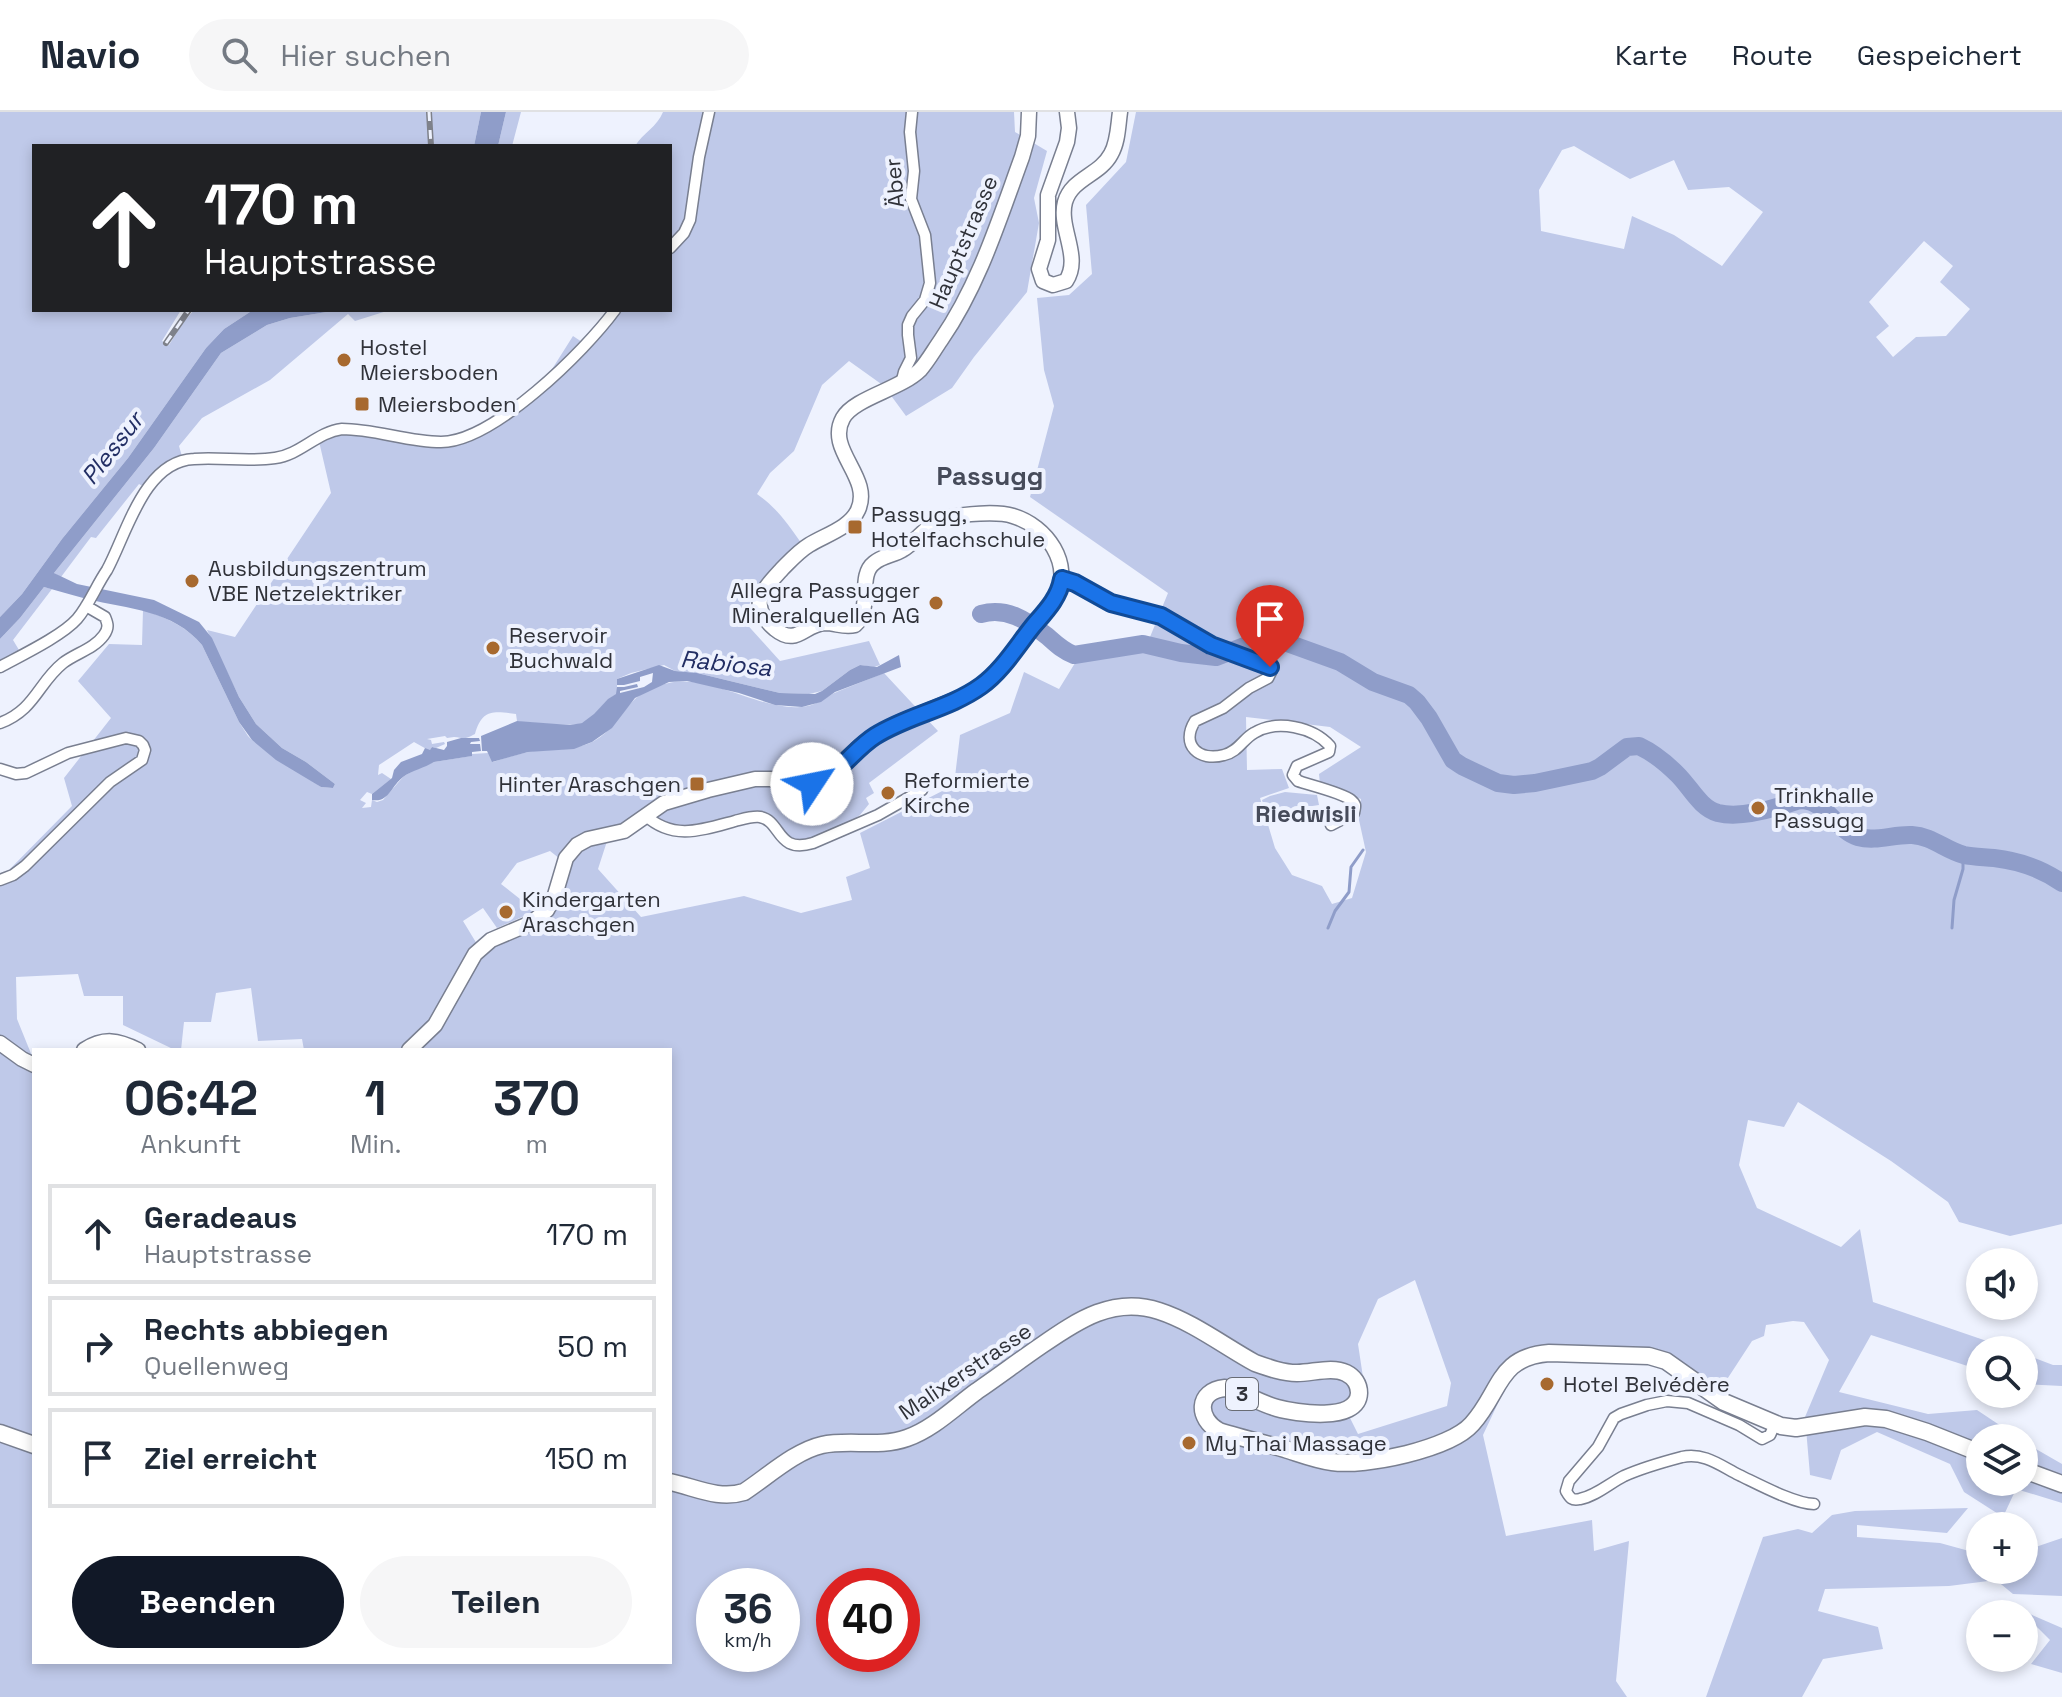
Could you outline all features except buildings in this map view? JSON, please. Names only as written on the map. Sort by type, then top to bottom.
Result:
[{"type":"main road","name":"Malixerstrasse","points":[[672,1483],[715,1494],[735,1495],[807,1449],[824,1444],[883,1443],[906,1438],[933,1425],[1064,1329],[1101,1310],[1129,1306],[1150,1308],[1176,1318],[1255,1363],[1270,1368],[1293,1373],[1336,1371],[1351,1376],[1358,1386],[1358,1399],[1351,1408],[1342,1411],[1288,1411],[1225,1388],[1209,1394],[1203,1406],[1206,1421],[1219,1431],[1331,1462],[1354,1463],[1415,1452],[1448,1442],[1465,1432],[1474,1422],[1507,1370],[1516,1361],[1534,1354],[1649,1356],[1666,1361],[1724,1402],[1775,1424]]},
{"type":"main road","name":"3","points":[[1775,1424],[1796,1428],[1865,1417],[1886,1419],[1966,1447]]},
{"type":"main road","points":[[0,1433],[32,1444]]},
{"type":"main road","points":[[2038,1475],[2062,1484]]},
{"type":"street","points":[[672,246],[690,220],[709,112]]},
{"type":"street","name":"Äber","points":[[901,384],[911,358],[909,322],[925,300],[930,283],[925,235],[911,199],[914,171],[910,132],[912,112]]},
{"type":"street","name":"Hauptstrasse","points":[[1029,112],[1028,136],[1022,157],[970,293],[954,322],[918,372],[852,408],[841,422],[839,440],[861,492],[859,507],[849,521],[800,551],[761,595],[760,606],[769,623],[783,634],[795,636],[821,623],[855,625],[862,616],[868,572],[873,564],[904,549],[931,525],[949,517],[1000,514],[1025,521],[1055,549],[1062,579]]},
{"type":"street","points":[[1067,112],[1068,135],[1048,195],[1048,240],[1039,269],[1043,281],[1053,285],[1066,281],[1072,268],[1064,217],[1067,198],[1079,182],[1109,157],[1116,140],[1120,112]]},
{"type":"street","points":[[0,667],[75,621],[106,572],[148,489],[169,466],[192,459],[276,458],[296,452],[327,433],[350,429],[438,442],[462,438],[476,433],[542,385],[613,312]]},
{"type":"street","points":[[411,1048],[435,1025],[475,954],[491,940],[531,923],[547,910],[555,895],[564,862],[574,848],[588,839],[624,831],[664,803],[746,780],[763,778],[805,784],[823,780],[877,734],[981,686],[1046,611],[1058,593],[1062,579],[1111,603],[1165,617],[1219,649],[1271,668],[1268,678],[1223,708],[1195,721],[1190,743],[1194,750],[1206,755],[1227,755],[1254,733],[1282,726],[1309,732],[1326,741],[1331,748],[1328,753],[1297,766],[1293,775],[1300,782],[1353,801],[1353,814],[1331,825]]},
{"type":"street","points":[[0,723],[29,705],[63,664],[104,635],[108,628],[107,620],[87,604]]},
{"type":"street","points":[[0,769],[16,774],[26,773],[68,753],[126,738],[139,741],[145,750],[142,760],[110,782],[30,862],[13,875],[0,880]]},
{"type":"street","points":[[645,815],[658,826],[677,831],[705,829],[760,817],[767,820],[788,842],[803,846],[878,815],[922,790]]},
{"type":"street","points":[[88,1048],[98,1042],[112,1040],[133,1048]]},
{"type":"street","points":[[0,1043],[32,1064]]},
{"type":"street","points":[[1775,1424],[1770,1435],[1762,1439],[1739,1425],[1684,1402],[1647,1405],[1614,1418],[1598,1447],[1569,1481],[1566,1491],[1574,1500],[1583,1499],[1630,1474],[1680,1458],[1697,1456],[1806,1504],[1814,1504]]},
{"type":"shaded area","points":[[0,112],[481,112],[474,144],[32,144],[32,312],[180,312],[162,341],[169,345],[192,312],[250,312],[224,329],[206,348],[128,458],[22,594],[0,617]]},
{"type":"shaded area","points":[[481,112],[506,112],[498,144],[474,144]]},
{"type":"shaded area","points":[[506,112],[521,112],[513,144],[498,144]]},
{"type":"shaded area","points":[[663,112],[1014,112],[1015,132],[1047,151],[1034,198],[1039,223],[1027,292],[952,388],[906,416],[884,386],[849,361],[822,385],[794,451],[770,473],[757,494],[777,511],[802,544],[757,589],[742,619],[780,661],[869,641],[880,665],[860,665],[822,691],[809,694],[780,693],[697,673],[675,671],[664,665],[631,673],[617,679],[617,694],[581,723],[521,722],[517,721],[516,714],[495,712],[485,716],[475,734],[468,737],[427,739],[432,744],[445,744],[432,747],[430,751],[414,742],[379,765],[378,775],[382,773],[391,779],[372,794],[367,792],[360,800],[366,803],[362,808],[371,807],[372,800],[383,800],[403,777],[434,762],[488,753],[493,762],[528,752],[570,748],[594,741],[639,696],[669,683],[701,683],[768,703],[800,707],[884,673],[938,731],[869,783],[874,793],[866,798],[869,804],[860,815],[800,846],[767,820],[686,831],[645,815],[609,835],[598,869],[641,917],[744,896],[801,913],[852,900],[846,877],[870,868],[860,833],[954,785],[960,735],[1010,713],[1024,672],[1059,689],[1083,650],[1150,637],[1168,593],[1030,497],[1054,406],[1044,370],[1037,298],[1069,295],[1092,274],[1086,205],[1126,162],[1136,112],[2062,112],[2062,1224],[2010,1236],[1959,1222],[1948,1202],[1891,1161],[1798,1102],[1784,1127],[1748,1120],[1739,1165],[1757,1208],[1841,1247],[1860,1229],[1873,1302],[1972,1336],[1966,1336],[1966,1366],[1871,1335],[1839,1392],[1928,1414],[1977,1410],[1998,1424],[1966,1424],[1966,1493],[1950,1464],[1877,1432],[1841,1450],[1831,1480],[1810,1475],[1805,1417],[1829,1360],[1804,1322],[1793,1321],[1766,1325],[1764,1336],[1752,1341],[1710,1401],[1661,1364],[1546,1354],[1515,1367],[1483,1435],[1506,1536],[1592,1520],[1594,1551],[1629,1541],[1616,1681],[1627,1697],[0,1697],[0,887],[8,871],[72,806],[64,778],[111,718],[78,681],[109,644],[142,645],[143,610],[160,616],[176,623],[202,645],[239,722],[252,740],[321,787],[333,788],[335,784],[282,748],[256,724],[239,697],[207,630],[235,637],[331,493],[318,437],[332,431],[438,442],[462,438],[542,385],[573,336],[585,344],[613,312],[672,312],[672,144],[637,144]],"holes":[[[1574,146],[1630,179],[1674,160],[1688,190],[1729,187],[1763,212],[1722,266],[1674,235],[1632,216],[1624,249],[1541,231],[1539,190],[1562,150]],[[1924,241],[1953,266],[1940,282],[1970,309],[1946,336],[1916,337],[1893,357],[1876,337],[1889,326],[1869,302]],[[1246,717],[1330,727],[1361,747],[1319,774],[1320,784],[1361,799],[1359,820],[1366,852],[1352,898],[1332,904],[1322,886],[1292,875],[1275,848],[1260,798],[1289,788],[1282,769],[1247,770]],[[550,851],[564,862],[537,919],[480,949],[463,921],[483,908],[497,928],[531,913],[534,910],[501,884],[517,863]],[[1415,1280],[1451,1383],[1447,1406],[1358,1434],[1349,1416],[1366,1397],[1358,1344],[1378,1299]]]},
{"type":"shaded area","points":[[250,312],[327,312],[267,325],[221,353],[154,448],[54,573],[77,584],[154,600],[199,622],[212,638],[239,697],[256,724],[282,748],[335,784],[333,788],[321,787],[276,760],[252,740],[239,722],[202,645],[178,624],[149,613],[44,587],[0,639],[0,617],[22,594],[128,458],[206,348],[224,329]]},
{"type":"shaded area","points":[[327,312],[384,312],[355,321],[348,314],[270,380],[202,418],[179,446],[183,460],[148,489],[139,484],[96,538],[91,537],[61,577],[54,573],[154,448],[221,353],[267,325]]},
{"type":"shaded area","points":[[44,587],[52,589],[13,640],[22,655],[0,667],[0,639]]},
{"type":"shaded area","points":[[899,655],[901,667],[835,692],[821,702],[802,707],[775,705],[687,681],[669,682],[635,698],[612,728],[592,742],[574,749],[528,752],[492,762],[487,751],[482,751],[481,736],[517,721],[582,723],[616,694],[617,687],[637,684],[638,687],[620,693],[644,687],[652,682],[653,673],[640,677],[640,681],[624,685],[617,685],[617,679],[659,665],[780,693],[815,694],[860,665],[877,667]]},
{"type":"shaded area","points":[[479,738],[480,741],[470,744],[480,744],[481,751],[472,752],[472,756],[434,762],[403,777],[382,799],[372,800],[372,794],[392,778],[401,762],[422,754],[425,748],[444,750],[447,742]]},
{"type":"shaded area","points":[[1285,792],[1317,795],[1319,805],[1266,813],[1262,800]]},
{"type":"shaded area","points":[[2038,1359],[2062,1365],[2062,1386],[2038,1385]]},
{"type":"shaded area","points":[[2038,1450],[2062,1464],[2062,1503],[2038,1496]]},
{"type":"shaded area","points":[[1970,1496],[2013,1496],[2005,1512],[1995,1512]]},
{"type":"shaded area","points":[[1968,1508],[1947,1533],[1857,1525],[1857,1537],[1940,1543],[1966,1550],[1966,1584],[1825,1589],[1818,1611],[1878,1627],[1883,1649],[1823,1659],[1802,1697],[1706,1697],[1763,1537],[1798,1529],[1812,1533],[1832,1515],[1855,1511]]},
{"type":"shaded area","points":[[2062,1538],[2062,1596],[2013,1594],[2001,1584],[2038,1584],[2038,1546]]},
{"type":"shaded area","points":[[2038,1618],[2062,1628],[2062,1673],[2038,1666],[2038,1655],[2050,1640],[2038,1628]]},
{"type":"waterway","name":"Rabiosa","points":[[981,614],[999,612],[1016,616],[1074,655],[1143,644],[1216,657],[1263,639],[1279,640],[1340,662],[1373,682],[1409,695],[1429,718],[1453,760],[1498,783],[1535,783],[1592,771],[1627,747],[1639,746],[1665,763],[1701,802],[1718,813],[1743,814],[1800,800],[1810,802],[1858,837],[1919,836],[1964,855],[2004,859],[2030,866],[2062,883]]},
{"type":"waterway","points":[[1328,928],[1335,911],[1349,892],[1351,867],[1363,850]]},
{"type":"waterway","points":[[1952,928],[1963,855]]},
{"type":"railway","points":[[429,112],[431,144]]},
{"type":"railway","points":[[166,343],[188,312]]},
{"type":"place","name":"Hostel Meiersboden","points":[[344,360]]},
{"type":"place","name":"Meiersboden","points":[[362,404]]},
{"type":"place","name":"Passugg, Hotelfachschule","points":[[855,527]]},
{"type":"place","name":"Ausbildungszentrum VBE Netzelektriker","points":[[192,581]]},
{"type":"place","name":"Allegra Passugger Mineralquellen AG","points":[[936,603]]},
{"type":"place","name":"Reservoir Buchwald","points":[[493,648]]},
{"type":"place","name":"Hinter Araschgen","points":[[697,784]]},
{"type":"place","name":"Reformierte Kirche","points":[[888,793]]},
{"type":"place","name":"Trinkhalle Passugg","points":[[1758,808]]},
{"type":"place","name":"Kindergarten Araschgen","points":[[506,912]]},
{"type":"place","name":"Hotel Belvédère","points":[[1547,1384]]},
{"type":"place","name":"My Thai Massage","points":[[1189,1443]]},
{"type":"district","name":"Passugg","points":[[990,476]]},
{"type":"district","name":"Riedwisli","points":[[1306,813]]},
{"type":"route","points":[[812,784],[828,777],[877,734],[964,696],[985,683],[1050,605],[1062,579],[1111,603],[1173,621],[1211,645],[1270,667]]},
{"type":"water label","name":"Plessur","points":[[112,448]]}]
